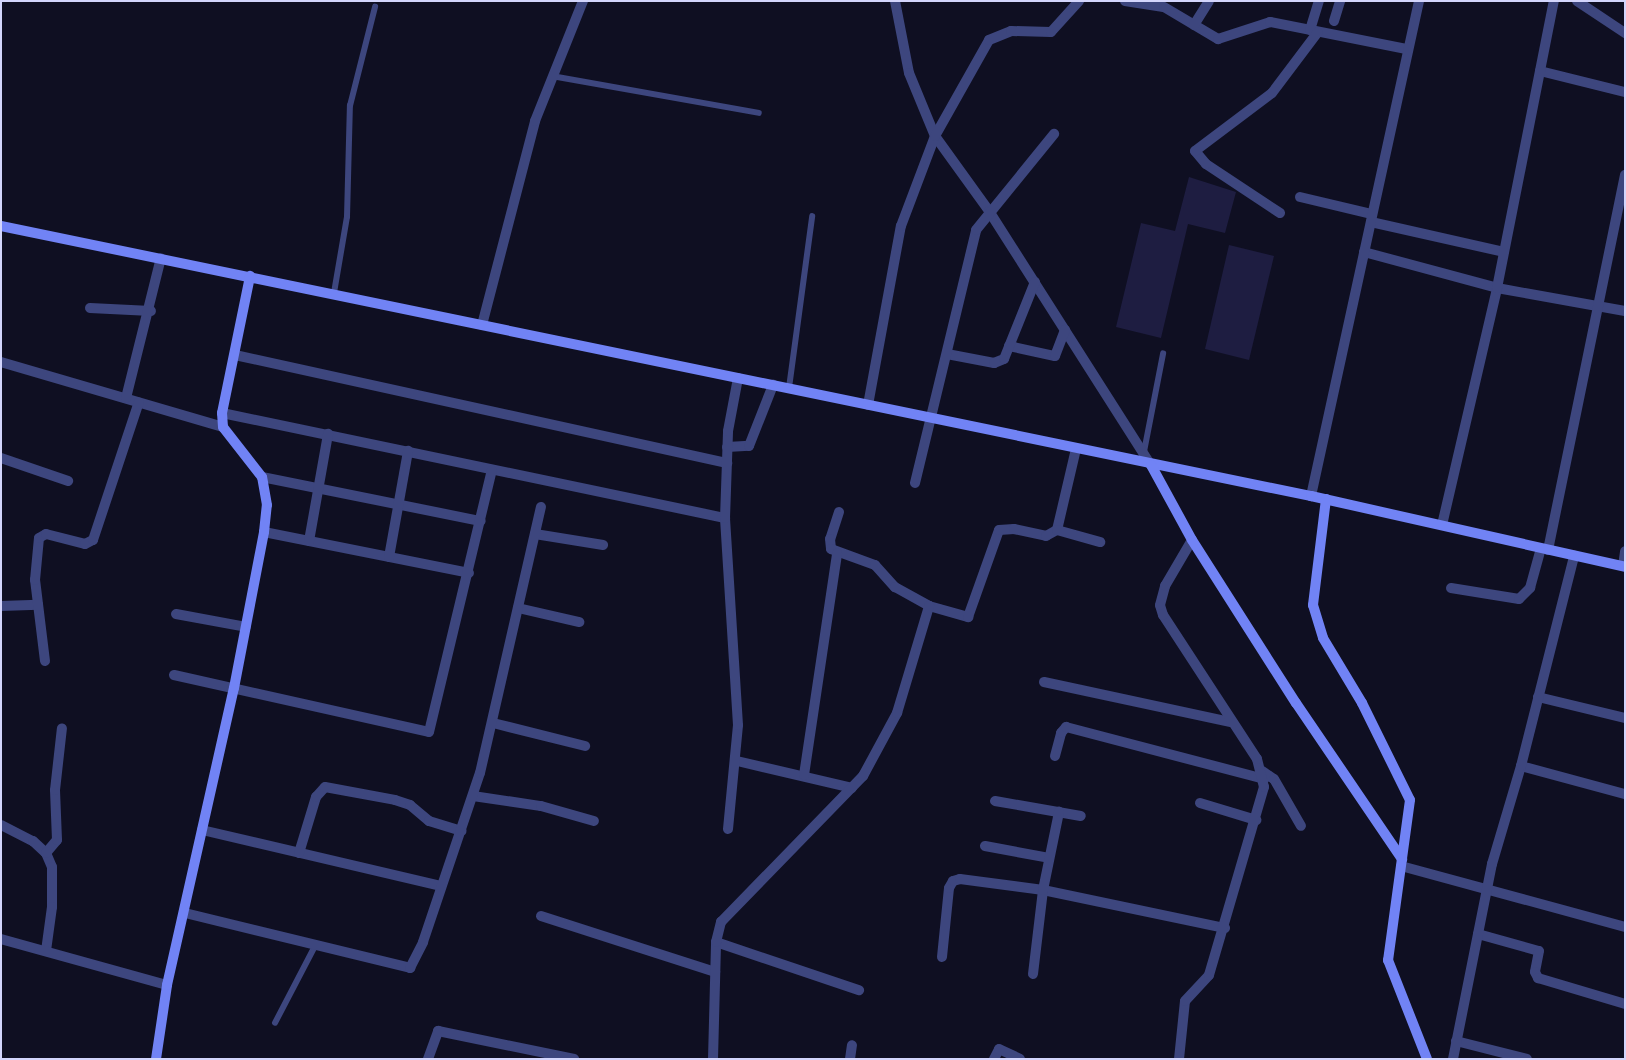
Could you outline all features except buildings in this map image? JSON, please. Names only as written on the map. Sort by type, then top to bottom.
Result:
[{"type":"street","points":[[482,325],[535,121],[583,1]]},
{"type":"street","points":[[895,1],[909,73],[935,136],[990,211],[1151,465],[1192,540],[1402,862],[1487,888],[1625,926]]},
{"type":"street","points":[[868,404],[901,226],[935,136],[989,40],[1011,31],[1051,32],[1079,1]]},
{"type":"street","points":[[1125,1],[1164,7],[1218,39],[1270,22],[1406,49]]},
{"type":"street","points":[[1194,25],[1209,1]]},
{"type":"street","points":[[1280,214],[1206,164],[1195,152],[1272,93],[1314,31],[1319,1]]},
{"type":"street","points":[[1334,22],[1340,1]]},
{"type":"street","points":[[1311,496],[1372,218],[1406,49],[1419,1]]},
{"type":"street","points":[[1442,525],[1497,288],[1554,1]]},
{"type":"street","points":[[1577,1],[1625,34]]},
{"type":"street","points":[[1540,70],[1625,92]]},
{"type":"street","points":[[915,483],[933,418],[972,241],[990,211],[1054,134]]},
{"type":"street","points":[[1451,588],[1519,599],[1530,588],[1544,549],[1625,175]]},
{"type":"street","points":[[1300,197],[1372,218],[1504,252]]},
{"type":"street","points":[[1,226],[334,293],[1151,465],[1311,496],[1624,567],[1625,551]]},
{"type":"street","points":[[1364,252],[1497,288],[1625,311]]},
{"type":"street","points":[[126,398],[151,311],[161,258]]},
{"type":"street","points":[[156,1059],[167,985],[185,913],[234,688],[264,532],[267,505],[262,477],[224,427],[222,413],[250,276]]},
{"type":"street","points":[[947,354],[999,362],[1009,346],[1034,282]]},
{"type":"street","points":[[90,308],[151,311]]},
{"type":"street","points":[[1009,346],[1055,356],[1065,330]]},
{"type":"street","points":[[235,355],[727,463]]},
{"type":"street","points":[[1,362],[224,427]]},
{"type":"street","points":[[728,829],[737,761],[735,644],[725,518],[727,448],[738,378]]},
{"type":"street","points":[[727,448],[749,446],[773,385]]},
{"type":"street","points":[[45,661],[38,605],[38,538],[46,534],[85,544],[93,540],[139,402]]},
{"type":"street","points":[[222,413],[725,518]]},
{"type":"street","points":[[309,541],[328,434]]},
{"type":"street","points":[[1057,530],[1076,449]]},
{"type":"street","points":[[389,557],[408,451]]},
{"type":"street","points":[[1,458],[68,481]]},
{"type":"street","points":[[174,675],[429,732],[469,573],[492,470]]},
{"type":"street","points":[[262,477],[481,521]]},
{"type":"street","points":[[1326,500],[1313,605],[1323,638],[1407,790],[1409,811],[1388,960],[1427,1059]]},
{"type":"street","points":[[185,913],[410,968],[423,942],[473,796],[493,723],[541,507]]},
{"type":"street","points":[[839,512],[829,545],[837,553],[882,569],[896,588],[929,606],[961,617],[971,613],[999,530],[1014,529],[1046,536],[1057,530],[1100,542]]},
{"type":"street","points":[[264,532],[469,573]]},
{"type":"street","points":[[535,534],[603,545]]},
{"type":"street","points":[[1179,1059],[1185,1001],[1206,981],[1225,928],[1256,820],[1263,775],[1160,605],[1171,572],[1192,540]]},
{"type":"street","points":[[804,775],[837,553]]},
{"type":"street","points":[[1453,1059],[1487,888],[1522,766],[1574,556]]},
{"type":"street","points":[[1,606],[38,605]]},
{"type":"street","points":[[713,1059],[716,942],[720,922],[852,788],[879,750],[897,713],[929,606]]},
{"type":"street","points":[[518,608],[579,622]]},
{"type":"street","points":[[176,614],[246,627]]},
{"type":"street","points":[[1044,682],[1231,722]]},
{"type":"street","points":[[1538,697],[1625,718]]},
{"type":"street","points":[[493,723],[585,746]]},
{"type":"street","points":[[1055,756],[1066,727],[1263,775],[1274,779],[1301,826]]},
{"type":"street","points":[[46,853],[57,840],[55,790],[62,728]]},
{"type":"street","points":[[737,761],[804,775],[852,788]]},
{"type":"street","points":[[1522,766],[1625,794]]},
{"type":"street","points":[[299,853],[316,797],[325,787],[395,800],[410,805],[429,821],[461,831]]},
{"type":"street","points":[[473,796],[541,806],[594,821]]},
{"type":"street","points":[[994,801],[1081,816]]},
{"type":"street","points":[[1200,803],[1256,820]]},
{"type":"street","points":[[1033,974],[1043,890],[1059,812]]},
{"type":"street","points":[[1,825],[33,841],[46,853],[54,881],[46,951]]},
{"type":"street","points":[[202,830],[441,886]]},
{"type":"street","points":[[985,846],[1049,858]]},
{"type":"street","points":[[942,957],[947,900],[953,881],[1043,890],[1225,928]]},
{"type":"street","points":[[541,916],[715,972]]},
{"type":"street","points":[[1478,934],[1539,951],[1535,972],[1538,978],[1625,1004]]},
{"type":"street","points":[[1,939],[167,985]]},
{"type":"street","points":[[716,942],[858,990]]},
{"type":"street","points":[[428,1059],[438,1031],[574,1059]]},
{"type":"street","points":[[1456,1041],[1526,1059]]},
{"type":"street","points":[[850,1059],[852,1045]]},
{"type":"street","points":[[994,1059],[999,1049],[1020,1059]]},
{"type":"lane","points":[[334,293],[348,217],[350,106],[376,6]]},
{"type":"lane","points":[[552,76],[759,113]]},
{"type":"lane","points":[[789,388],[812,217]]},
{"type":"lane","points":[[1144,454],[1163,354]]},
{"type":"lane","points":[[275,1023],[315,946]]}]
